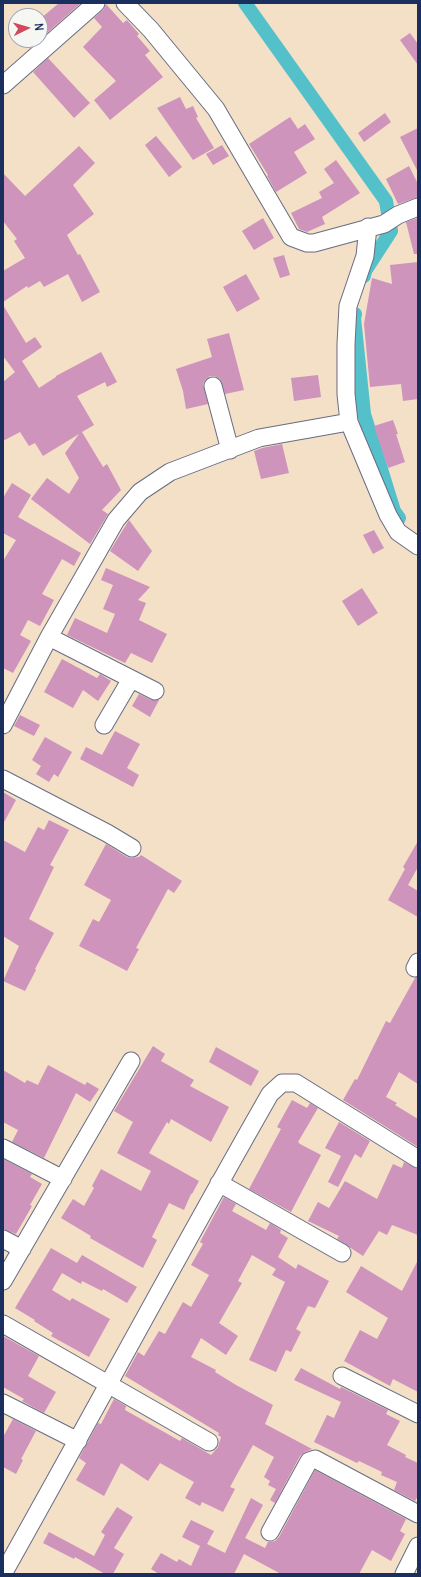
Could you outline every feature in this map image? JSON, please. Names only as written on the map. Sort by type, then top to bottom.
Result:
[{"type":"street","points":[[3,85],[96,3]]},
{"type":"street","points":[[125,3],[151,30],[216,109],[291,237],[308,243],[314,243],[376,226],[418,207]]},
{"type":"street","points":[[376,226],[364,256],[348,306],[346,394],[349,422],[388,515],[398,532],[418,546]]},
{"type":"street","points":[[213,386],[230,450]]},
{"type":"street","points":[[3,725],[49,637],[116,520],[140,492],[170,472],[259,438],[349,422]]},
{"type":"street","points":[[49,637],[155,691]]},
{"type":"street","points":[[104,725],[131,679]]},
{"type":"street","points":[[3,779],[107,833],[132,848]]},
{"type":"street","points":[[3,1281],[131,1061]]},
{"type":"street","points":[[3,1574],[78,1441],[107,1384],[270,1094],[282,1083],[296,1084],[418,1159]]},
{"type":"street","points":[[3,1148],[63,1179]]},
{"type":"street","points":[[219,1184],[342,1253]]},
{"type":"street","points":[[3,1239],[22,1249]]},
{"type":"street","points":[[3,1324],[209,1442]]},
{"type":"street","points":[[342,1376],[418,1414]]},
{"type":"street","points":[[3,1403],[78,1441]]},
{"type":"street","points":[[270,1532],[309,1461],[312,1460],[315,1460],[418,1514]]},
{"type":"street","points":[[404,1574],[418,1546]]},
{"type":"building","points":[[59,3],[81,3],[48,32],[48,12]]},
{"type":"building","points":[[106,4],[123,23],[127,20],[139,34],[137,36],[150,51],[145,55],[163,77],[110,120],[94,100],[116,81],[83,47],[102,27],[94,18],[103,10]]},
{"type":"building","points":[[410,33],[418,44],[418,65],[400,40]]},
{"type":"building","points":[[48,58],[90,103],[74,118],[33,72]]},
{"type":"building","points":[[180,97],[186,109],[193,106],[198,117],[196,118],[214,148],[193,160],[157,108]]},
{"type":"building","points":[[385,113],[391,122],[364,142],[358,133]]},
{"type":"building","points":[[290,117],[298,129],[305,124],[315,139],[294,152],[307,173],[276,192],[267,176],[268,175],[249,144]]},
{"type":"building","points":[[418,128],[418,172],[400,137]]},
{"type":"building","points":[[156,136],[182,167],[169,177],[145,145]]},
{"type":"building","points":[[222,145],[229,156],[213,165],[206,154]]},
{"type":"building","points":[[79,146],[95,163],[73,185],[94,214],[67,235],[78,255],[80,254],[100,292],[82,302],[68,274],[44,287],[40,281],[28,288],[27,286],[3,302],[3,271],[25,258],[14,241],[17,239],[3,221],[3,173],[25,196]]},
{"type":"building","points":[[336,160],[360,193],[322,217],[325,224],[307,232],[299,229],[291,213],[322,198],[319,192],[334,183],[324,169]]},
{"type":"building","points":[[409,166],[418,184],[418,197],[398,204],[386,179]]},
{"type":"building","points":[[263,218],[274,238],[254,250],[242,231]]},
{"type":"building","points":[[418,218],[418,254],[414,254],[406,222]]},
{"type":"building","points":[[284,255],[290,275],[280,278],[273,258]]},
{"type":"building","points":[[418,262],[418,399],[403,401],[401,384],[370,387],[364,324],[372,278],[392,284],[390,265]]},
{"type":"building","points":[[246,274],[260,299],[237,312],[223,287]]},
{"type":"building","points":[[3,305],[26,343],[35,337],[42,347],[22,361],[39,388],[56,376],[101,352],[117,382],[107,387],[105,382],[77,396],[94,425],[82,432],[103,467],[107,464],[121,490],[102,510],[108,514],[90,544],[31,499],[47,478],[69,494],[79,478],[65,453],[79,434],[43,456],[35,443],[29,446],[20,432],[3,441],[3,382],[15,372],[3,356]]},
{"type":"building","points":[[229,333],[244,390],[225,394],[220,379],[215,376],[210,376],[203,384],[208,404],[186,409],[183,391],[176,369],[212,357],[207,339]]},
{"type":"building","points":[[318,375],[321,397],[294,401],[291,378]]},
{"type":"building","points":[[393,420],[405,462],[388,468],[374,426]]},
{"type":"building","points":[[282,444],[289,473],[261,479],[254,451]]},
{"type":"building","points":[[12,483],[31,495],[18,517],[81,553],[74,566],[62,559],[42,594],[54,600],[40,626],[28,620],[20,635],[31,641],[13,673],[3,668],[3,561],[16,540],[3,533],[3,498]]},
{"type":"building","points":[[129,520],[152,551],[138,571],[110,551]]},
{"type":"building","points":[[374,530],[384,548],[373,554],[363,535]]},
{"type":"building","points":[[106,568],[150,587],[138,600],[146,603],[139,620],[167,634],[152,663],[131,653],[125,663],[67,635],[75,618],[107,633],[115,614],[103,609],[113,585],[101,580]]},
{"type":"building","points":[[362,588],[378,613],[358,626],[342,601]]},
{"type":"building","points":[[62,659],[97,678],[100,674],[111,681],[98,701],[83,690],[73,708],[44,692]]},
{"type":"building","points":[[139,694],[151,700],[159,700],[150,717],[132,706]]},
{"type":"building","points":[[20,715],[40,725],[34,736],[14,726]]},
{"type":"building","points":[[115,731],[140,744],[127,768],[139,775],[133,787],[80,759],[86,747],[102,755]]},
{"type":"building","points":[[45,737],[72,752],[58,777],[54,774],[49,782],[36,774],[41,766],[32,760]]},
{"type":"building","points":[[3,792],[16,800],[3,824]]},
{"type":"building","points":[[49,820],[69,830],[50,865],[54,867],[29,919],[54,933],[25,991],[3,981],[19,946],[3,936],[3,840],[25,852],[38,827],[44,830]]},
{"type":"building","points":[[418,841],[418,867],[408,885],[418,891],[418,917],[388,900],[405,869],[403,867]]},
{"type":"building","points":[[106,844],[127,857],[139,857],[141,855],[182,881],[174,893],[168,889],[136,948],[139,949],[127,971],[79,946],[93,919],[99,922],[111,900],[84,885]]},
{"type":"building","points":[[418,977],[418,1084],[399,1072],[386,1097],[397,1103],[395,1105],[418,1119],[418,1147],[343,1100],[355,1079],[357,1080],[386,1021],[390,1023],[415,978]]},
{"type":"building","points":[[153,1046],[165,1054],[161,1061],[194,1080],[190,1086],[229,1107],[211,1142],[171,1119],[169,1124],[167,1122],[149,1153],[199,1181],[184,1210],[169,1203],[152,1237],[157,1240],[143,1268],[90,1238],[91,1236],[61,1218],[73,1199],[84,1206],[94,1188],[92,1186],[101,1169],[141,1191],[151,1171],[117,1153],[133,1122],[114,1111]]},
{"type":"building","points":[[216,1047],[259,1071],[251,1086],[209,1062]]},
{"type":"building","points":[[48,1065],[85,1085],[87,1082],[99,1089],[90,1102],[76,1093],[44,1158],[12,1142],[18,1130],[3,1122],[3,1070],[25,1083],[27,1080],[38,1085]]},
{"type":"building","points":[[292,1100],[307,1108],[310,1103],[318,1108],[298,1142],[321,1155],[291,1212],[249,1189],[281,1129],[277,1127]]},
{"type":"building","points":[[339,1122],[370,1141],[361,1158],[355,1154],[338,1187],[328,1182],[341,1156],[325,1148]]},
{"type":"building","points":[[3,1159],[32,1174],[30,1177],[42,1184],[30,1205],[32,1206],[16,1234],[3,1229]]},
{"type":"building","points":[[404,1162],[418,1169],[418,1235],[392,1225],[387,1235],[379,1231],[363,1256],[337,1239],[339,1236],[308,1221],[318,1202],[329,1208],[345,1181],[377,1199],[393,1164],[402,1168]]},
{"type":"building","points":[[224,1197],[236,1204],[232,1211],[266,1230],[270,1223],[281,1230],[280,1233],[288,1238],[278,1257],[296,1269],[298,1264],[329,1281],[315,1308],[308,1306],[296,1329],[301,1332],[291,1352],[286,1350],[276,1372],[249,1360],[285,1282],[272,1275],[276,1269],[252,1255],[238,1281],[242,1283],[219,1323],[238,1336],[226,1355],[201,1338],[191,1357],[216,1370],[215,1372],[236,1385],[273,1405],[265,1424],[312,1449],[300,1456],[275,1503],[270,1500],[276,1489],[268,1485],[270,1481],[264,1477],[274,1457],[253,1445],[230,1487],[235,1489],[223,1512],[202,1502],[200,1506],[185,1498],[194,1482],[160,1463],[148,1481],[121,1463],[104,1496],[76,1480],[86,1463],[79,1458],[98,1423],[101,1424],[114,1399],[126,1406],[125,1410],[180,1441],[182,1438],[211,1455],[218,1447],[221,1437],[218,1435],[219,1433],[125,1376],[138,1352],[144,1356],[159,1331],[165,1334],[183,1302],[191,1307],[209,1275],[191,1265],[203,1244],[200,1242]]},
{"type":"building","points":[[51,1248],[77,1263],[82,1255],[137,1287],[127,1303],[103,1289],[102,1291],[82,1281],[81,1284],[62,1273],[52,1290],[70,1301],[72,1298],[110,1319],[89,1357],[51,1336],[53,1333],[15,1308]]},
{"type":"building","points":[[418,1260],[418,1392],[393,1379],[390,1386],[344,1361],[360,1330],[377,1339],[388,1318],[346,1292],[361,1266],[402,1291]]},
{"type":"building","points":[[3,1336],[39,1356],[28,1376],[56,1392],[44,1413],[22,1401],[24,1399],[3,1387]]},
{"type":"building","points":[[301,1368],[340,1389],[341,1387],[388,1410],[386,1414],[400,1421],[387,1445],[406,1455],[405,1457],[418,1463],[418,1496],[415,1501],[394,1490],[397,1482],[381,1475],[382,1472],[359,1461],[357,1463],[314,1442],[327,1415],[334,1418],[341,1402],[294,1380]]},
{"type":"building","points":[[13,1419],[36,1431],[21,1459],[23,1460],[16,1474],[3,1467],[3,1437]]},
{"type":"building","points":[[315,1470],[406,1519],[400,1531],[405,1534],[391,1561],[372,1550],[359,1574],[281,1574],[244,1554],[234,1574],[159,1574],[151,1569],[161,1553],[177,1562],[179,1559],[191,1566],[200,1546],[182,1537],[191,1520],[214,1531],[207,1544],[225,1553],[251,1498],[263,1505],[245,1538],[265,1548],[268,1542],[275,1541],[279,1537]]},
{"type":"building","points":[[117,1507],[133,1517],[114,1548],[124,1554],[113,1574],[105,1574],[75,1557],[74,1559],[43,1543],[49,1532],[94,1556],[105,1535],[101,1532]]},
{"type":"waterway","points":[[245,3],[386,201],[391,231],[365,271],[364,276]]},
{"type":"waterway","points":[[355,314],[354,318],[364,414],[394,511],[399,518]]}]
